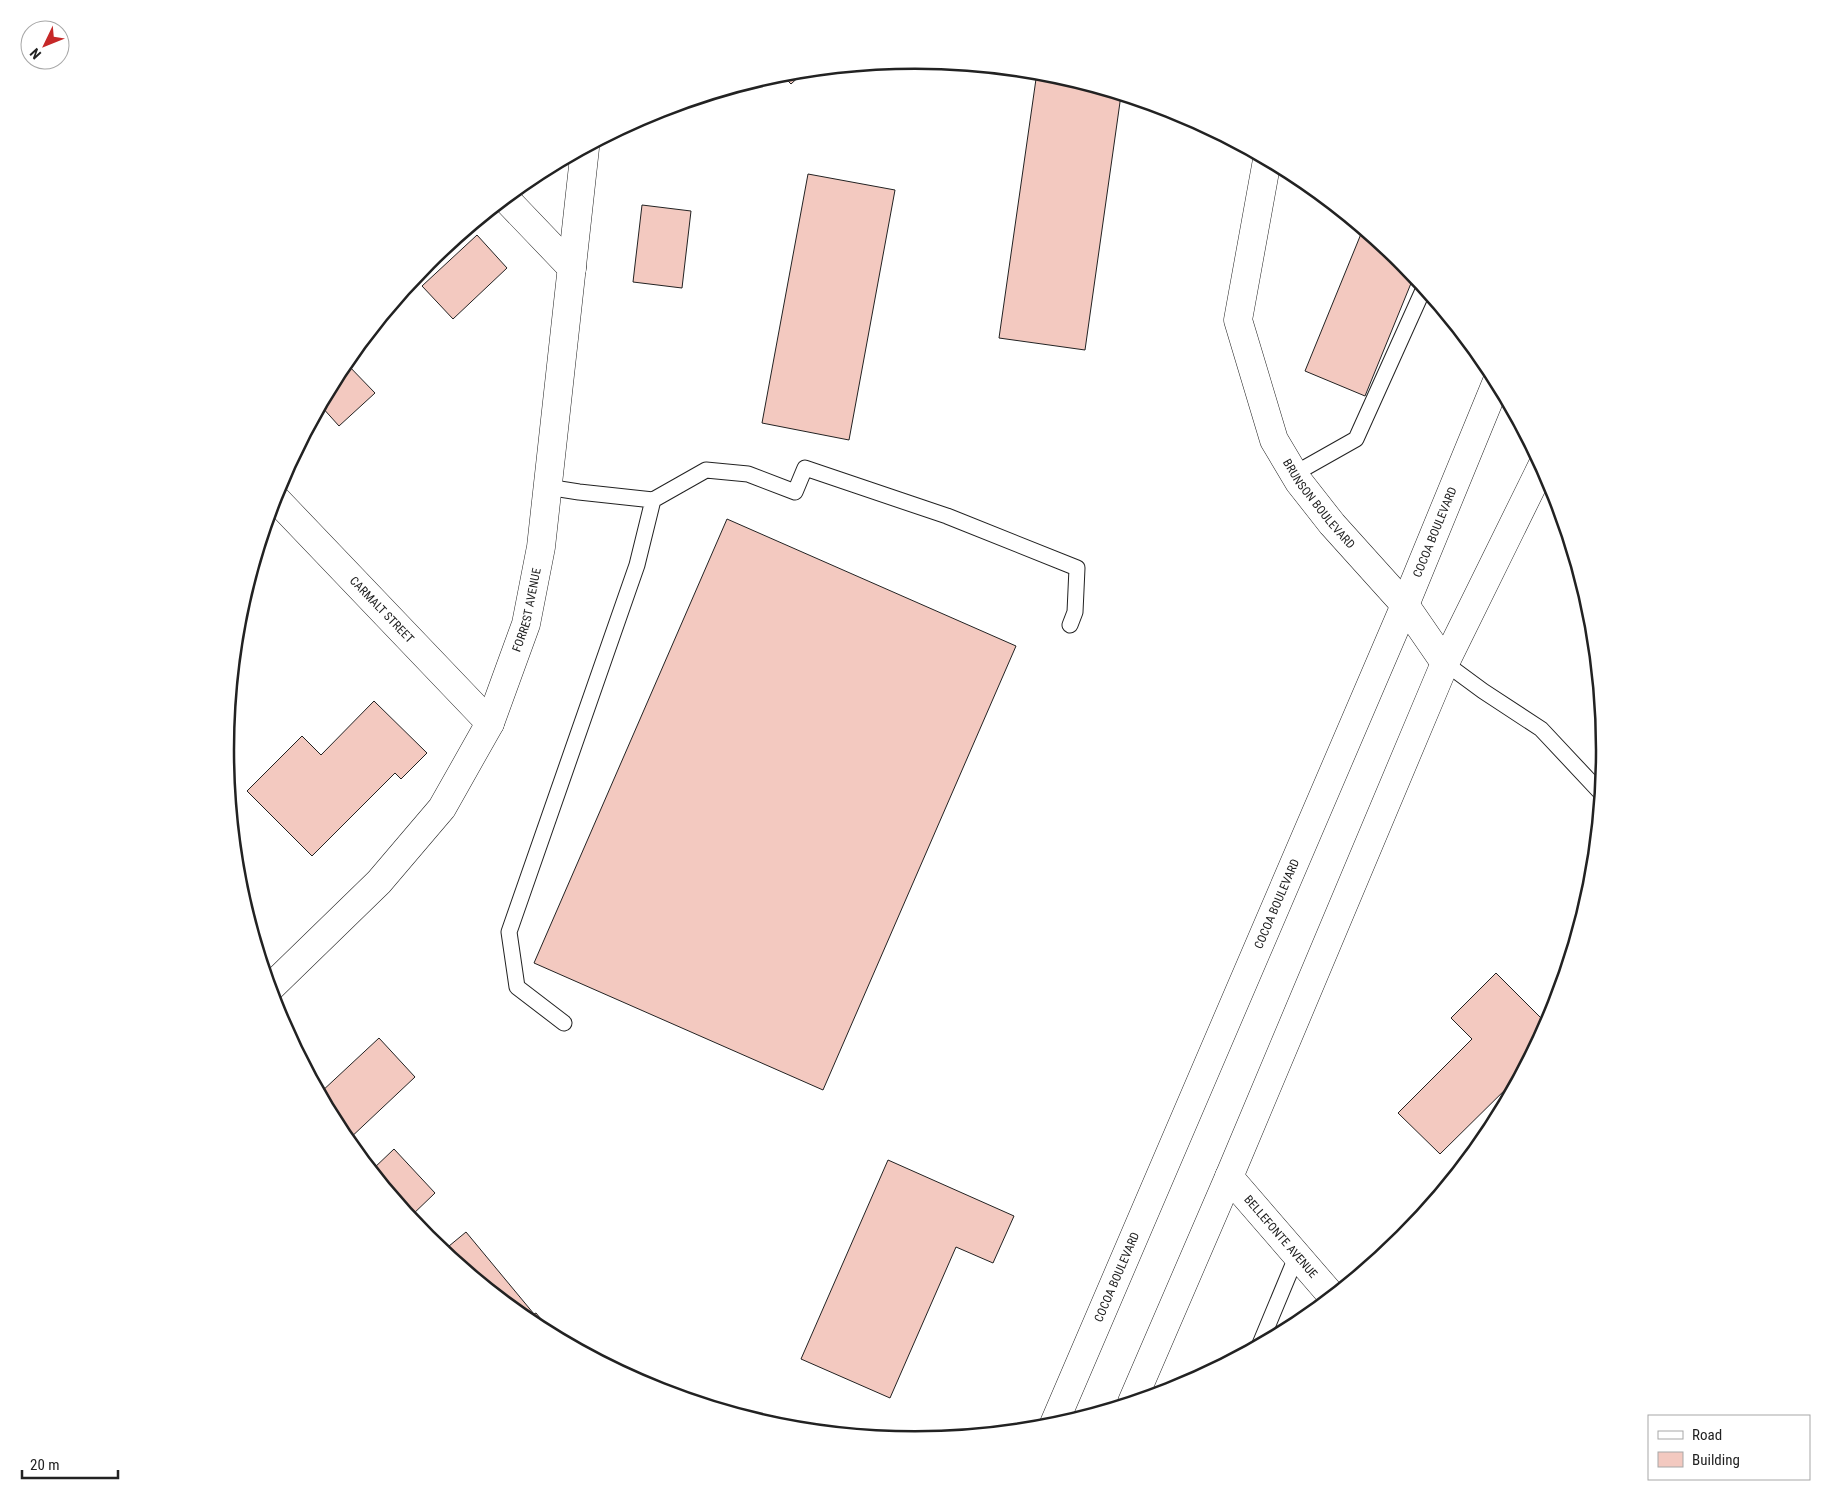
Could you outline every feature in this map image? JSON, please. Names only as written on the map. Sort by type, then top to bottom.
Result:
[{"type":"main road","name":"FORREST AVENUE","points":[[275,983],[379,882],[442,808],[490,723],[526,624],[541,547],[584,155]]},
{"type":"main road","name":"BRUNSON BOULEVARD","points":[[1267,167],[1238,320],[1274,440],[1294,474],[1332,524],[1404,605],[1445,663]]},
{"type":"main road","points":[[510,203],[572,268]]},
{"type":"main road","name":"COCOA BOULEVARD","points":[[1057,1416],[1404,605],[1492,390]]},
{"type":"main road","points":[[1135,1395],[1229,1177],[1445,663],[1538,475]]},
{"type":"main road","name":"CARMALT STREET","points":[[280,504],[490,723]]},
{"type":"main road","name":"BELLEFONTE AVENUE","points":[[1229,1177],[1328,1291]]},
{"type":"lane","points":[[1294,474],[1356,439],[1421,294]]},
{"type":"lane","points":[[547,487],[653,500],[706,470],[748,474],[795,492],[805,468],[947,516],[1077,568],[1075,612],[1070,625]]},
{"type":"lane","points":[[564,1024],[517,987],[509,932],[636,565],[653,500]]},
{"type":"lane","points":[[1445,663],[1483,691],[1541,729],[1595,787]]},
{"type":"lane","points":[[1264,1335],[1297,1255]]},
{"type":"building","points":[[1036,80],[1091,92],[1120,101],[1085,350],[999,338]]},
{"type":"building","points":[[808,174],[895,190],[849,440],[762,423]]},
{"type":"building","points":[[642,205],[691,211],[682,288],[633,282]]},
{"type":"building","points":[[477,235],[507,268],[453,319],[422,286]]},
{"type":"building","points":[[1361,235],[1411,283],[1365,396],[1305,371]]},
{"type":"building","points":[[351,369],[375,393],[339,426],[325,410]]},
{"type":"building","points":[[727,519],[1016,646],[823,1090],[534,963]]},
{"type":"building","points":[[374,701],[427,753],[401,779],[395,773],[312,856],[247,791],[302,736],[321,755]]},
{"type":"building","points":[[1496,973],[1541,1018],[1506,1089],[1440,1154],[1398,1113],[1472,1039],[1451,1018]]},
{"type":"building","points":[[379,1038],[415,1077],[354,1135],[324,1089]]},
{"type":"building","points":[[394,1149],[435,1193],[415,1212],[376,1166]]},
{"type":"building","points":[[888,1160],[1014,1216],[993,1263],[956,1247],[890,1398],[801,1359]]},
{"type":"building","points":[[466,1232],[534,1314],[500,1290],[449,1246]]}]
